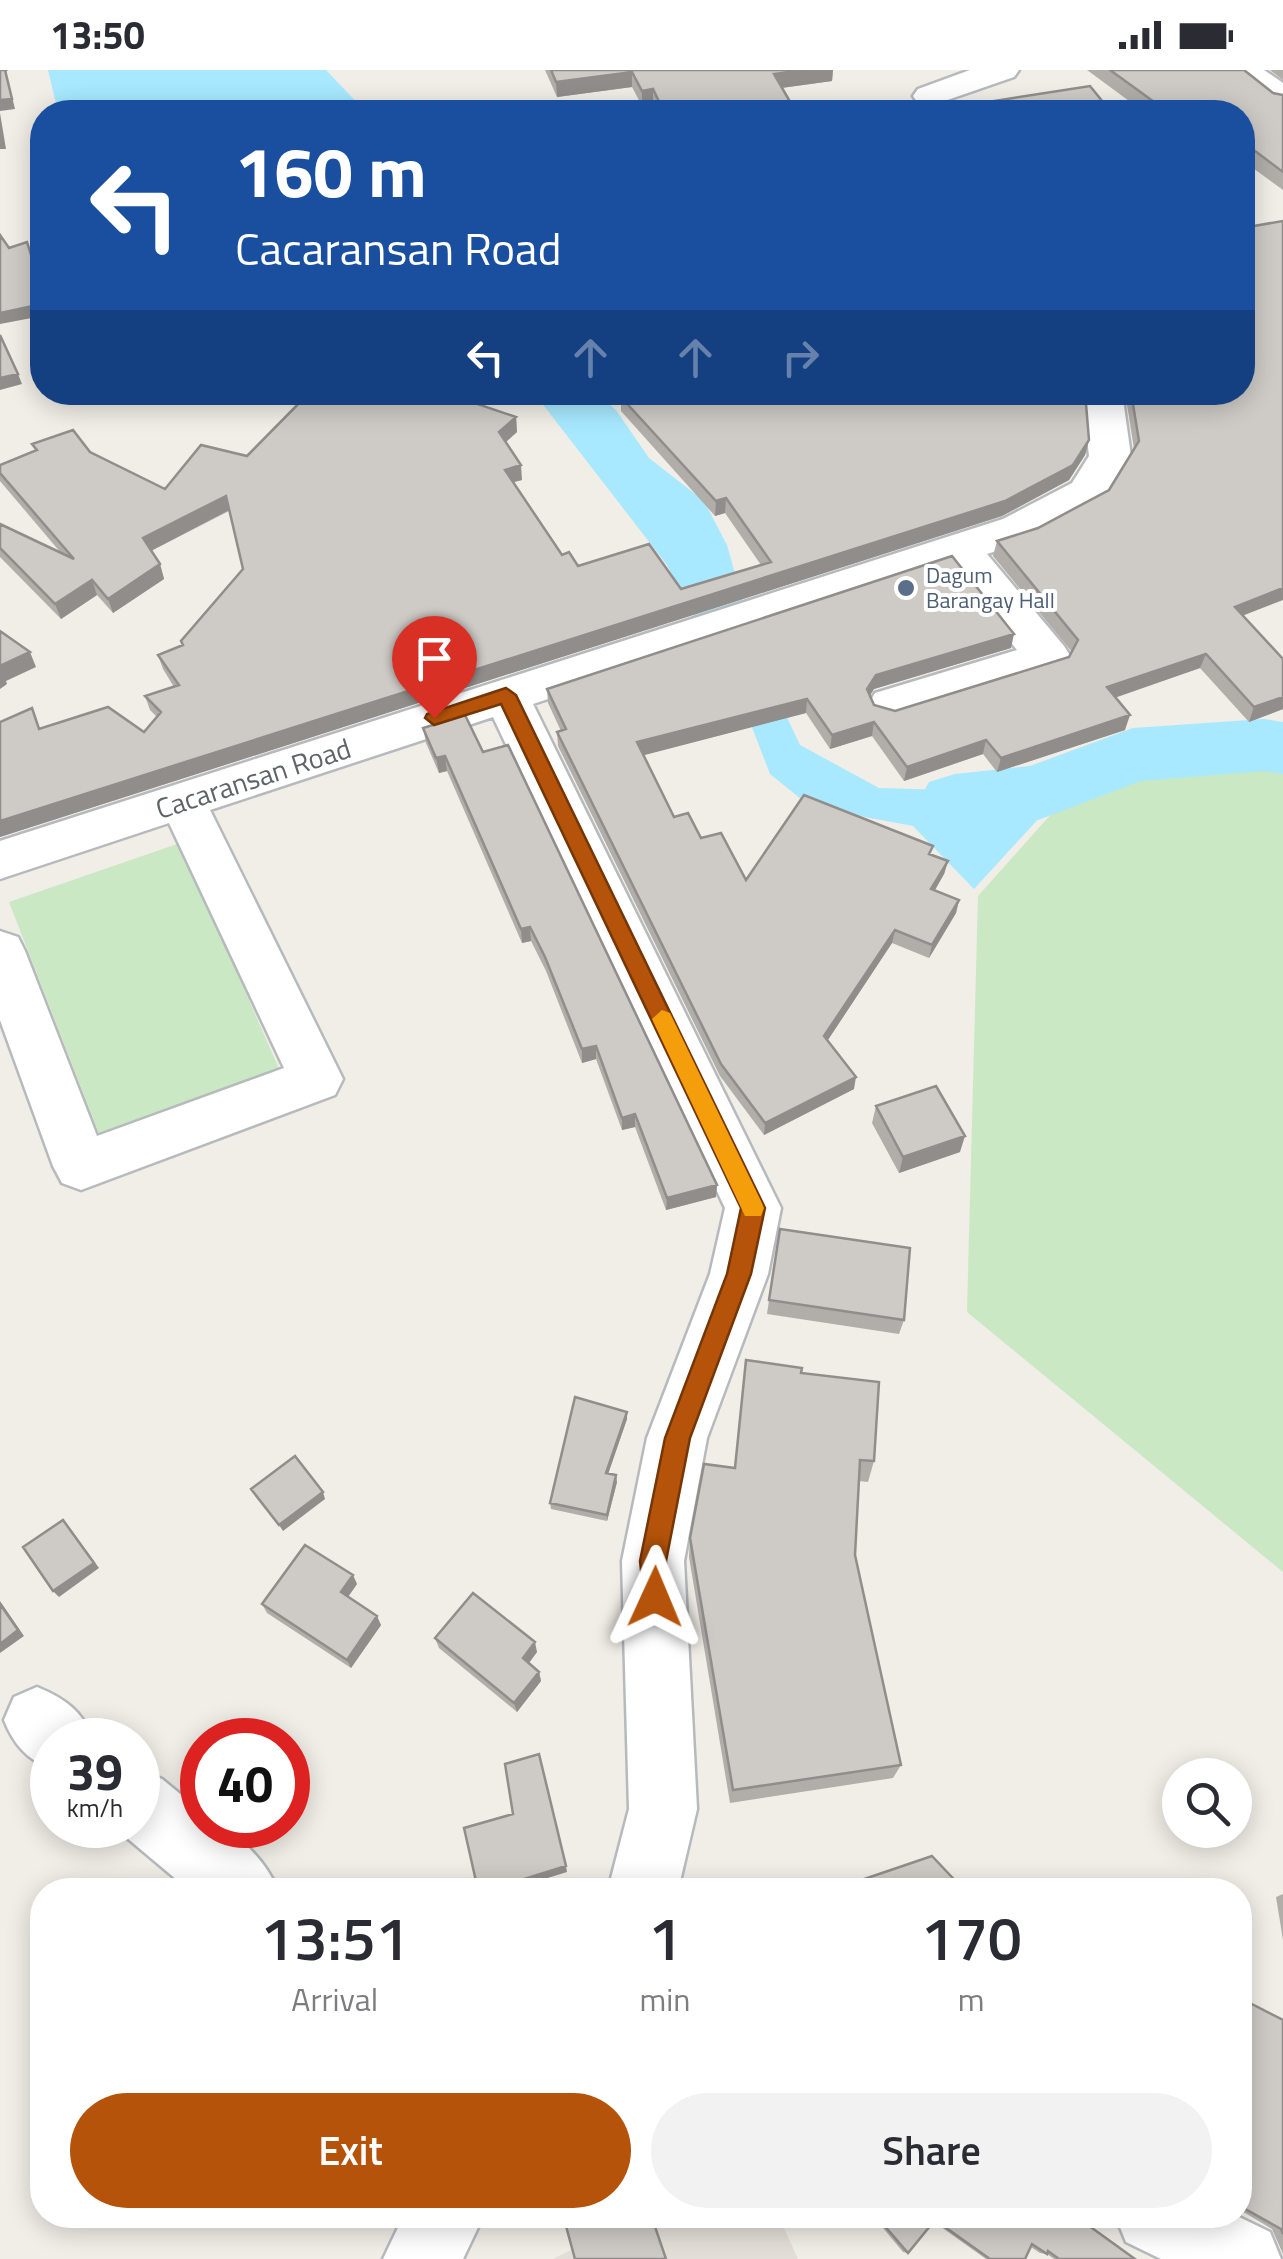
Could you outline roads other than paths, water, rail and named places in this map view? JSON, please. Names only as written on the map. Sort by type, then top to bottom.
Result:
[{"type":"street","points":[[928,93],[1002,70]]},
{"type":"street","points":[[1242,70],[1283,98]]},
{"type":"street","name":"Cacaransan Road","points":[[0,860],[1018,528],[1087,493],[1110,456],[1104,405]]},
{"type":"street","points":[[891,705],[1048,657],[960,550]]},
{"type":"street","points":[[506,695],[753,1208],[739,1274],[677,1438],[653,1561],[663,1809],[646,1878]]},
{"type":"street","points":[[0,951],[81,1166],[316,1079],[182,801]]},
{"type":"street","points":[[160,1821],[228,1878]]},
{"type":"street","points":[[421,2259],[439,2228]]},
{"type":"street","points":[[1179,2228],[1244,2259]]},
{"type":"water","points":[[48,70],[326,70],[355,100],[55,100]]},
{"type":"water","points":[[543,405],[610,405],[649,458],[704,501],[727,545],[758,656],[800,745],[879,788],[982,791],[1074,780],[974,889],[913,826],[811,807],[770,774],[750,722],[667,565]]},
{"type":"waterway","points":[[955,802],[1038,793],[1133,755],[1264,745],[1283,748]]},
{"type":"place","name":"Dagum Barangay Hall","points":[[906,588]]}]
